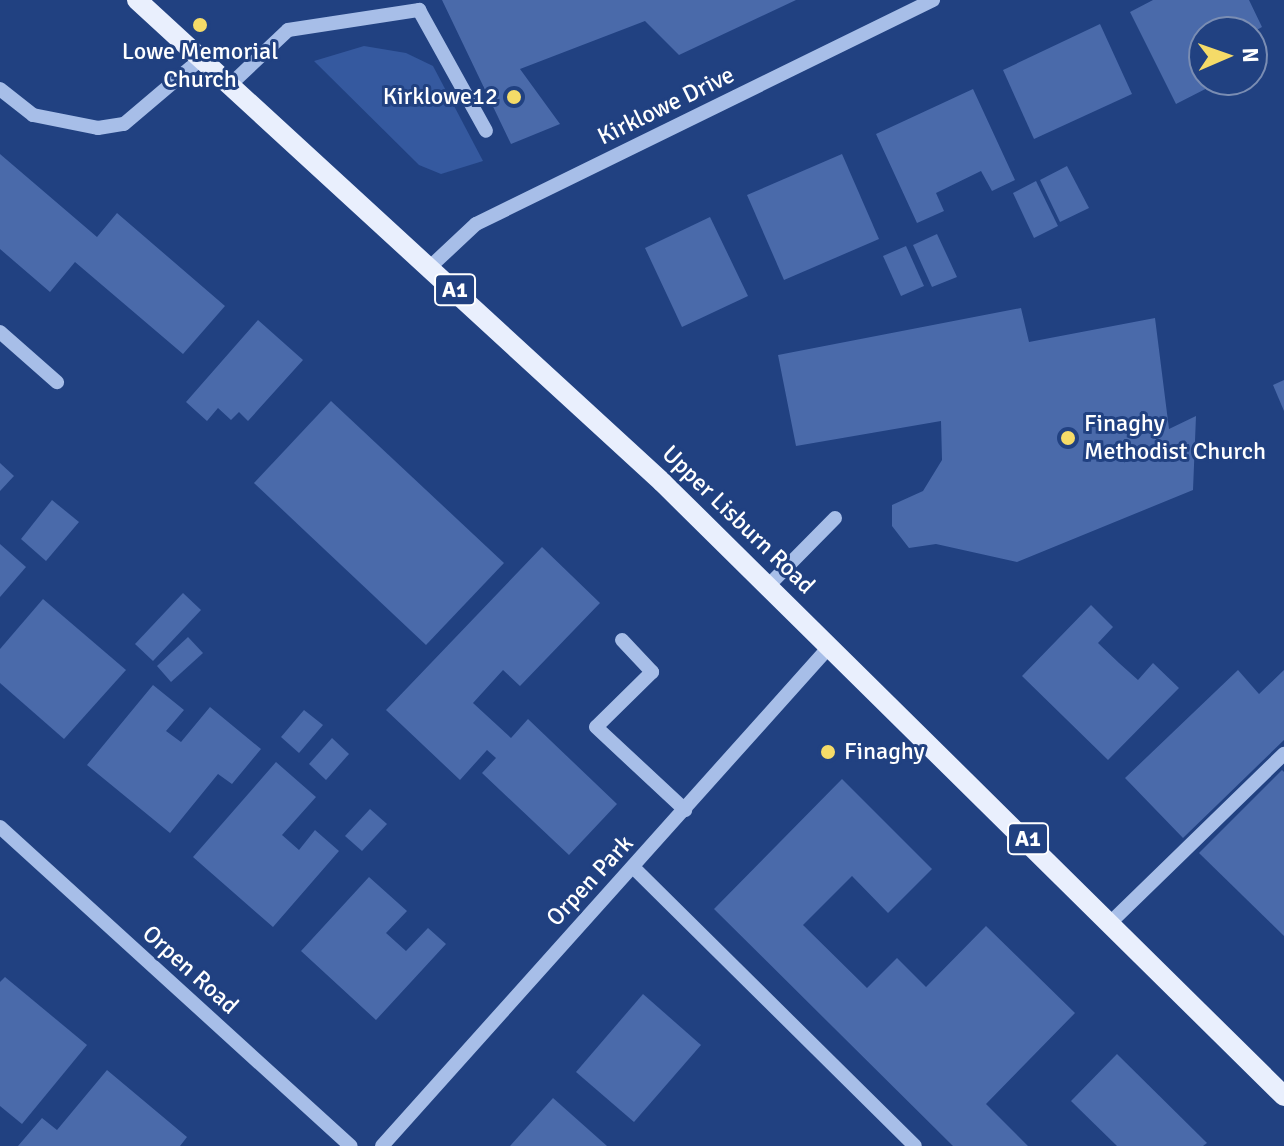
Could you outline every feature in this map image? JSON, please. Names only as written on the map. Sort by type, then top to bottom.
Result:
[{"type":"main road","name":"Upper Lisburn Road","points":[[137,0],[232,83],[769,585],[1112,921],[1284,1096]]},
{"type":"street","name":"Kirklowe Drive","points":[[430,267],[476,224],[933,0]]},
{"type":"street","points":[[232,83],[288,30],[419,10],[486,131]]},
{"type":"street","points":[[0,89],[33,115],[111,126],[124,124],[203,57]]},
{"type":"street","points":[[0,332],[57,382]]},
{"type":"street","points":[[769,585],[835,518]]},
{"type":"street","points":[[622,640],[652,672],[596,727],[685,810]]},
{"type":"street","name":"Orpen Park","points":[[382,1146],[830,646]]},
{"type":"street","points":[[1112,921],[1284,754]]},
{"type":"street","name":"Orpen Road","points":[[0,827],[350,1146]]},
{"type":"street","points":[[634,868],[915,1146]]},
{"type":"shaded area","points":[[364,46],[406,53],[433,66],[483,161],[441,174],[419,165],[314,61]]},
{"type":"building","name":"Kirklowe12","points":[[442,0],[796,0],[679,55],[645,21],[520,69],[560,124],[511,144]]},
{"type":"building","points":[[1153,0],[1249,0],[1257,16],[1188,16],[1188,96],[1192,96],[1176,104],[1130,12]]},
{"type":"building","points":[[1100,24],[1132,94],[1034,139],[1003,70]]},
{"type":"building","points":[[973,89],[1015,180],[992,191],[981,171],[936,193],[944,211],[917,223],[876,134]]},
{"type":"building","points":[[0,154],[97,237],[117,213],[225,306],[183,354],[75,262],[50,292],[0,249]]},
{"type":"building","points":[[842,154],[879,239],[784,280],[747,195]]},
{"type":"building","points":[[1067,166],[1089,208],[1060,222],[1040,180]]},
{"type":"building","points":[[1036,181],[1058,226],[1034,238],[1013,193]]},
{"type":"building","points":[[710,217],[748,296],[682,327],[645,248]]},
{"type":"building","points":[[937,234],[957,277],[932,287],[913,245]]},
{"type":"building","points":[[906,246],[924,286],[901,296],[883,256]]},
{"type":"building","name":"Finaghy Methodist Church","points":[[1021,308],[1029,342],[1155,318],[1169,429],[1196,416],[1193,490],[1017,562],[936,544],[909,548],[892,526],[892,505],[923,491],[942,460],[941,421],[796,446],[778,355]]},
{"type":"building","points":[[258,320],[303,360],[248,421],[239,412],[231,420],[218,408],[207,421],[186,402]]},
{"type":"building","points":[[1284,380],[1284,411],[1273,385]]},
{"type":"building","points":[[331,401],[504,563],[426,645],[254,483]]},
{"type":"building","points":[[0,463],[14,476],[0,491]]},
{"type":"building","points":[[52,500],[79,522],[46,561],[21,539]]},
{"type":"building","points":[[0,544],[26,567],[0,597]]},
{"type":"building","points":[[542,547],[600,603],[520,686],[503,670],[473,703],[511,738],[528,719],[617,804],[569,855],[482,773],[496,758],[487,750],[460,780],[386,710]]},
{"type":"building","points":[[183,593],[201,610],[153,661],[135,644]]},
{"type":"building","points":[[43,599],[126,670],[64,739],[0,683],[0,649]]},
{"type":"building","points":[[1091,605],[1113,627],[1098,643],[1119,663],[1138,680],[1153,663],[1179,688],[1108,760],[1022,676]]},
{"type":"building","points":[[188,637],[203,653],[171,682],[157,666]]},
{"type":"building","points":[[1238,670],[1259,694],[1284,670],[1284,740],[1183,838],[1125,778]]},
{"type":"building","points":[[153,685],[184,710],[166,731],[181,742],[210,707],[261,749],[232,784],[218,774],[170,833],[87,765]]},
{"type":"building","points":[[304,710],[323,725],[299,753],[281,737]]},
{"type":"building","points":[[332,738],[349,754],[326,780],[309,764]]},
{"type":"building","points":[[276,762],[316,797],[282,835],[299,850],[315,830],[339,851],[273,927],[193,857]]},
{"type":"building","points":[[1282,770],[1284,772],[1284,936],[1199,853]]},
{"type":"building","points":[[842,779],[932,869],[888,913],[852,876],[803,925],[867,988],[897,958],[926,987],[986,926],[1075,1013],[986,1104],[1028,1146],[953,1146],[714,909]]},
{"type":"building","points":[[370,809],[387,824],[362,851],[345,836]]},
{"type":"building","points":[[369,877],[407,911],[386,933],[406,951],[428,928],[446,944],[376,1020],[301,951]]},
{"type":"building","points":[[5,977],[87,1045],[22,1124],[0,1106],[0,982]]},
{"type":"building","points":[[643,994],[701,1045],[634,1122],[576,1072]]},
{"type":"building","points":[[1117,1054],[1207,1143],[1203,1146],[1117,1146],[1071,1101]]},
{"type":"building","points":[[107,1070],[187,1137],[180,1146],[18,1146],[42,1118],[57,1130]]},
{"type":"building","points":[[553,1098],[607,1146],[510,1146]]},
{"type":"place","name":"Lowe Memorial Church","points":[[200,25]]},
{"type":"place","name":"Kirklowe12","points":[[514,97]]},
{"type":"place","name":"Finaghy Methodist Church","points":[[1068,438]]},
{"type":"place","name":"Finaghy","points":[[828,752]]}]
